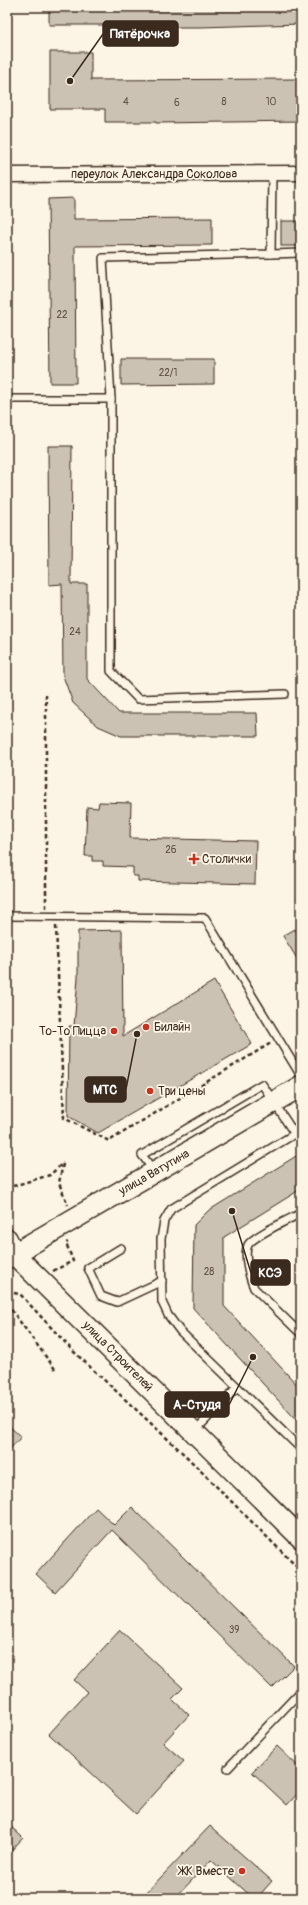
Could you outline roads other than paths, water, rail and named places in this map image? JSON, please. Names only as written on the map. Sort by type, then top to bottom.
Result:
[{"type":"street","name":"переулок Александра Соколова","points":[[7,175],[301,173]]},
{"type":"street","name":"улица Ватутина","points":[[10,1250],[154,1171],[301,1086]]},
{"type":"street","name":"улица Строителей","points":[[10,1250],[301,1538]]},
{"type":"lane","points":[[271,254],[272,173]]},
{"type":"lane","points":[[286,694],[138,699],[111,671],[110,399],[104,258],[301,253]]},
{"type":"lane","points":[[7,399],[110,399]]},
{"type":"lane","points":[[7,916],[205,918],[301,1076]]},
{"type":"lane","points":[[274,1102],[298,1131],[172,1209],[164,1221],[161,1239],[162,1302],[168,1315],[180,1331],[301,1449]]},
{"type":"lane","points":[[301,1213],[260,1235],[249,1244],[246,1250],[250,1278],[254,1288],[301,1334]]},
{"type":"lane","points":[[121,1248],[88,1268],[101,1296],[117,1302],[162,1281]]},
{"type":"lane","points":[[194,1432],[238,1387]]},
{"type":"lane","points":[[228,1768],[301,1691]]},
{"type":"place","name":"Пятёрочка","points":[[70,81]]},
{"type":"place","name":"Столички","points":[[194,859]]},
{"type":"place","name":"Билайн","points":[[146,1027]]},
{"type":"place","name":"То-То Пицца","points":[[114,1031]]},
{"type":"place","name":"МТС","points":[[137,1034]]},
{"type":"place","name":"Три цены","points":[[150,1091]]},
{"type":"place","name":"КСЭ","points":[[232,1211]]},
{"type":"place","name":"А-Студя","points":[[253,1357]]},
{"type":"place","name":"ЖК Вместе","points":[[242,1871]]}]
